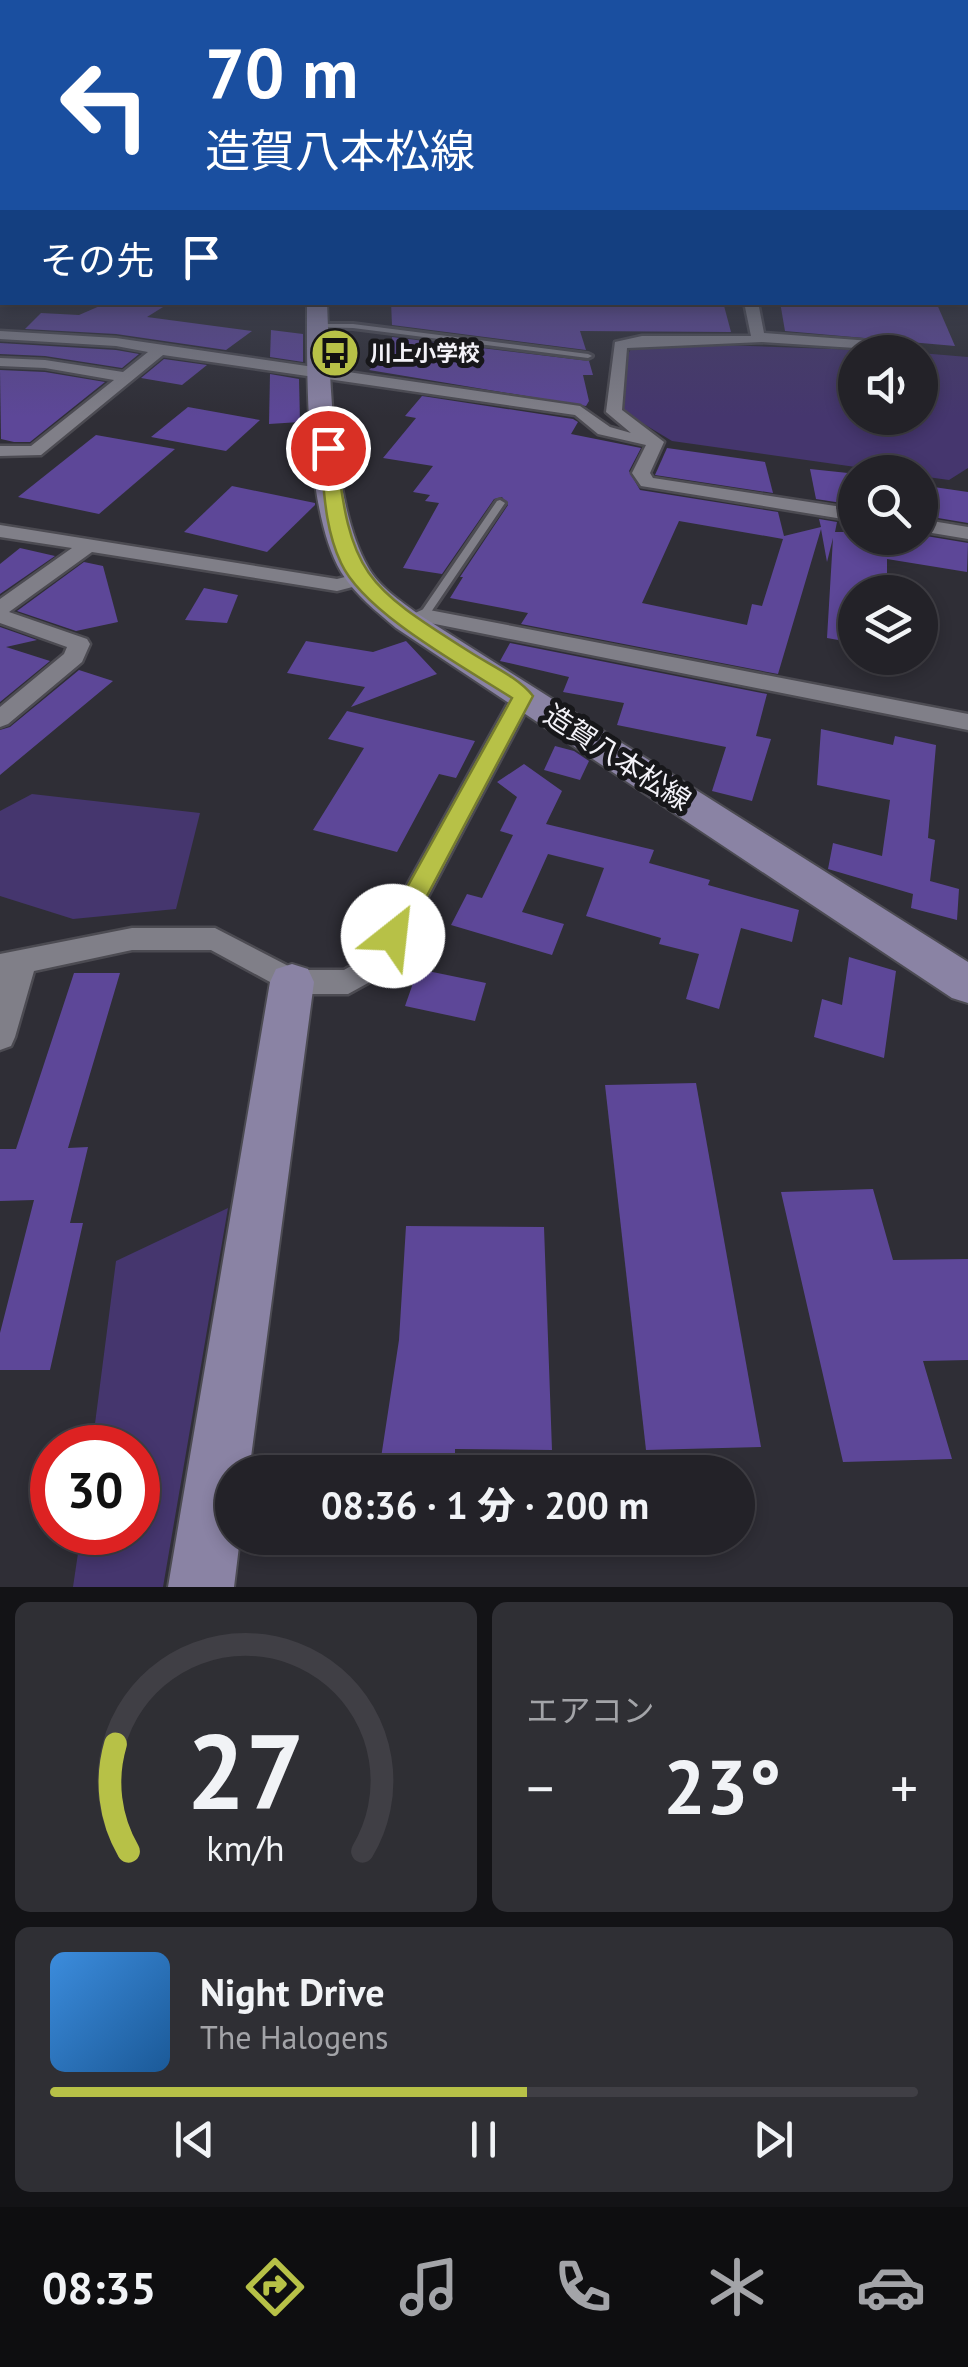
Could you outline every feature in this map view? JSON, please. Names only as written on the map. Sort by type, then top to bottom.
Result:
[{"type":"main road","name":"造賀八本松線","points":[[317,314],[336,522],[350,564],[360,580],[523,696],[968,985]]},
{"type":"main road","points":[[201,1587],[292,982]]},
{"type":"street","points":[[752,305],[758,337]]},
{"type":"street","points":[[0,335],[160,350],[580,410],[589,424],[613,434],[656,442]]},
{"type":"street","points":[[656,442],[614,412],[620,344],[758,337],[838,343]]},
{"type":"street","points":[[45,364],[59,338]]},
{"type":"street","points":[[0,450],[35,450],[160,350]]},
{"type":"street","points":[[0,362],[45,364],[126,377]]},
{"type":"street","points":[[656,442],[641,474],[647,482],[838,512]]},
{"type":"street","points":[[938,528],[968,532]]},
{"type":"street","points":[[0,531],[337,584],[360,580]]},
{"type":"street","points":[[0,612],[86,547]]},
{"type":"street","points":[[0,612],[78,644],[74,658],[0,719]]},
{"type":"street","points":[[416,618],[968,722]]},
{"type":"street","points":[[0,1037],[11,964],[132,940],[215,939],[292,982],[348,982],[378,964],[523,696]]},
{"type":"lane","points":[[317,314],[353,326],[588,356]]},
{"type":"lane","points":[[416,618],[500,503]]},
{"type":"shaded area","points":[[635,342],[838,349],[838,435],[938,435],[938,354],[968,357],[968,468],[949,480],[938,478],[938,455],[838,455],[838,464],[672,441],[619,409],[615,377]]},
{"type":"shaded area","points":[[32,794],[200,813],[176,909],[73,919],[0,896],[0,811]]},
{"type":"shaded area","points":[[228,1208],[163,1587],[73,1587],[78,1555],[160,1555],[160,1425],[95,1425],[116,1261]]},
{"type":"building","points":[[102,305],[166,305],[147,317],[252,331],[226,350],[116,334],[25,329],[41,313],[79,315]]},
{"type":"building","points":[[391,305],[724,305],[731,332],[580,331],[586,350],[392,325]]},
{"type":"building","points":[[781,305],[937,305],[955,346],[938,344],[938,335],[838,336],[785,331]]},
{"type":"building","points":[[271,330],[303,334],[303,362],[270,357]]},
{"type":"building","points":[[392,337],[589,361],[593,375],[583,375],[589,401],[586,406],[369,370],[393,349]]},
{"type":"building","points":[[0,343],[139,354],[122,368],[45,356],[0,354]]},
{"type":"building","points":[[164,359],[207,365],[182,385],[141,378]]},
{"type":"building","points":[[0,370],[45,372],[105,382],[30,442],[14,442],[1,439]]},
{"type":"building","points":[[270,374],[299,379],[300,422],[269,424]]},
{"type":"building","points":[[422,396],[573,419],[578,422],[571,434],[641,448],[629,471],[640,490],[778,512],[784,536],[821,527],[819,519],[837,522],[838,555],[938,555],[938,538],[968,543],[967,572],[887,559],[887,575],[838,575],[838,640],[827,638],[833,538],[827,562],[821,529],[778,674],[521,624],[528,613],[450,598],[508,505],[502,497],[494,499],[442,574],[403,568],[439,503],[425,501],[430,495],[413,492],[433,466],[383,458],[416,418],[405,416]],"holes":[[[679,521],[783,539],[762,606],[752,604],[747,625],[642,603]]]},
{"type":"building","points":[[188,407],[260,420],[226,451],[151,437]]},
{"type":"building","points":[[96,435],[175,449],[99,514],[18,497]]},
{"type":"building","points":[[667,448],[765,462],[773,493],[655,475]]},
{"type":"building","points":[[810,469],[838,472],[838,502],[816,499]]},
{"type":"building","points":[[232,486],[315,505],[267,552],[184,532]]},
{"type":"building","points":[[938,488],[968,492],[968,523],[938,518]]},
{"type":"building","points":[[20,548],[55,556],[0,594],[0,564]]},
{"type":"building","points":[[84,562],[103,566],[118,622],[76,631],[17,611]]},
{"type":"building","points":[[204,588],[238,595],[227,623],[185,620]]},
{"type":"building","points":[[0,627],[37,640],[6,647],[50,661],[0,702]]},
{"type":"building","points":[[306,641],[373,652],[406,641],[437,674],[351,707],[365,687],[287,673]]},
{"type":"building","points":[[510,643],[767,694],[756,736],[771,739],[752,801],[712,791],[726,747],[617,725],[624,703],[563,692],[569,677],[500,661]]},
{"type":"building","points":[[79,670],[113,681],[0,775],[0,730],[10,727]]},
{"type":"building","points":[[347,711],[475,741],[456,778],[439,774],[397,852],[313,830],[364,748],[328,739]]},
{"type":"building","points":[[821,729],[893,745],[895,736],[936,745],[928,838],[935,840],[930,881],[959,889],[957,920],[911,908],[913,894],[828,869],[833,843],[882,856],[890,800],[817,785]]},
{"type":"building","points":[[555,746],[574,751],[589,761],[580,780],[544,770]]},
{"type":"building","points":[[524,764],[562,791],[546,824],[654,850],[649,863],[710,880],[708,885],[799,910],[792,942],[741,928],[719,1009],[686,999],[699,954],[659,944],[661,938],[586,916],[604,868],[548,854],[522,912],[564,924],[552,955],[451,925],[467,894],[482,898],[513,835],[500,831],[517,797],[497,782]]},
{"type":"building","points":[[849,957],[896,971],[884,1058],[814,1037],[822,999],[842,1005]]},
{"type":"building","points":[[418,969],[486,983],[475,1021],[405,1006]]},
{"type":"building","points":[[74,973],[120,973],[68,1148],[88,1147],[70,1223],[83,1223],[50,1370],[0,1370],[0,1333],[34,1200],[0,1201],[0,1149],[16,1149]]},
{"type":"building","points":[[696,1083],[761,1447],[646,1450],[605,1085]]},
{"type":"building","points":[[873,1189],[893,1260],[968,1259],[968,1360],[923,1361],[952,1459],[843,1462],[781,1192]]},
{"type":"building","points":[[406,1226],[544,1227],[552,1450],[455,1449],[455,1455],[381,1455],[399,1340]]},
{"type":"place","name":"川上小学校","points":[[335,353]]},
{"type":"route","points":[[328,448],[336,522],[350,564],[360,580],[407,621],[523,696],[393,936]]}]
